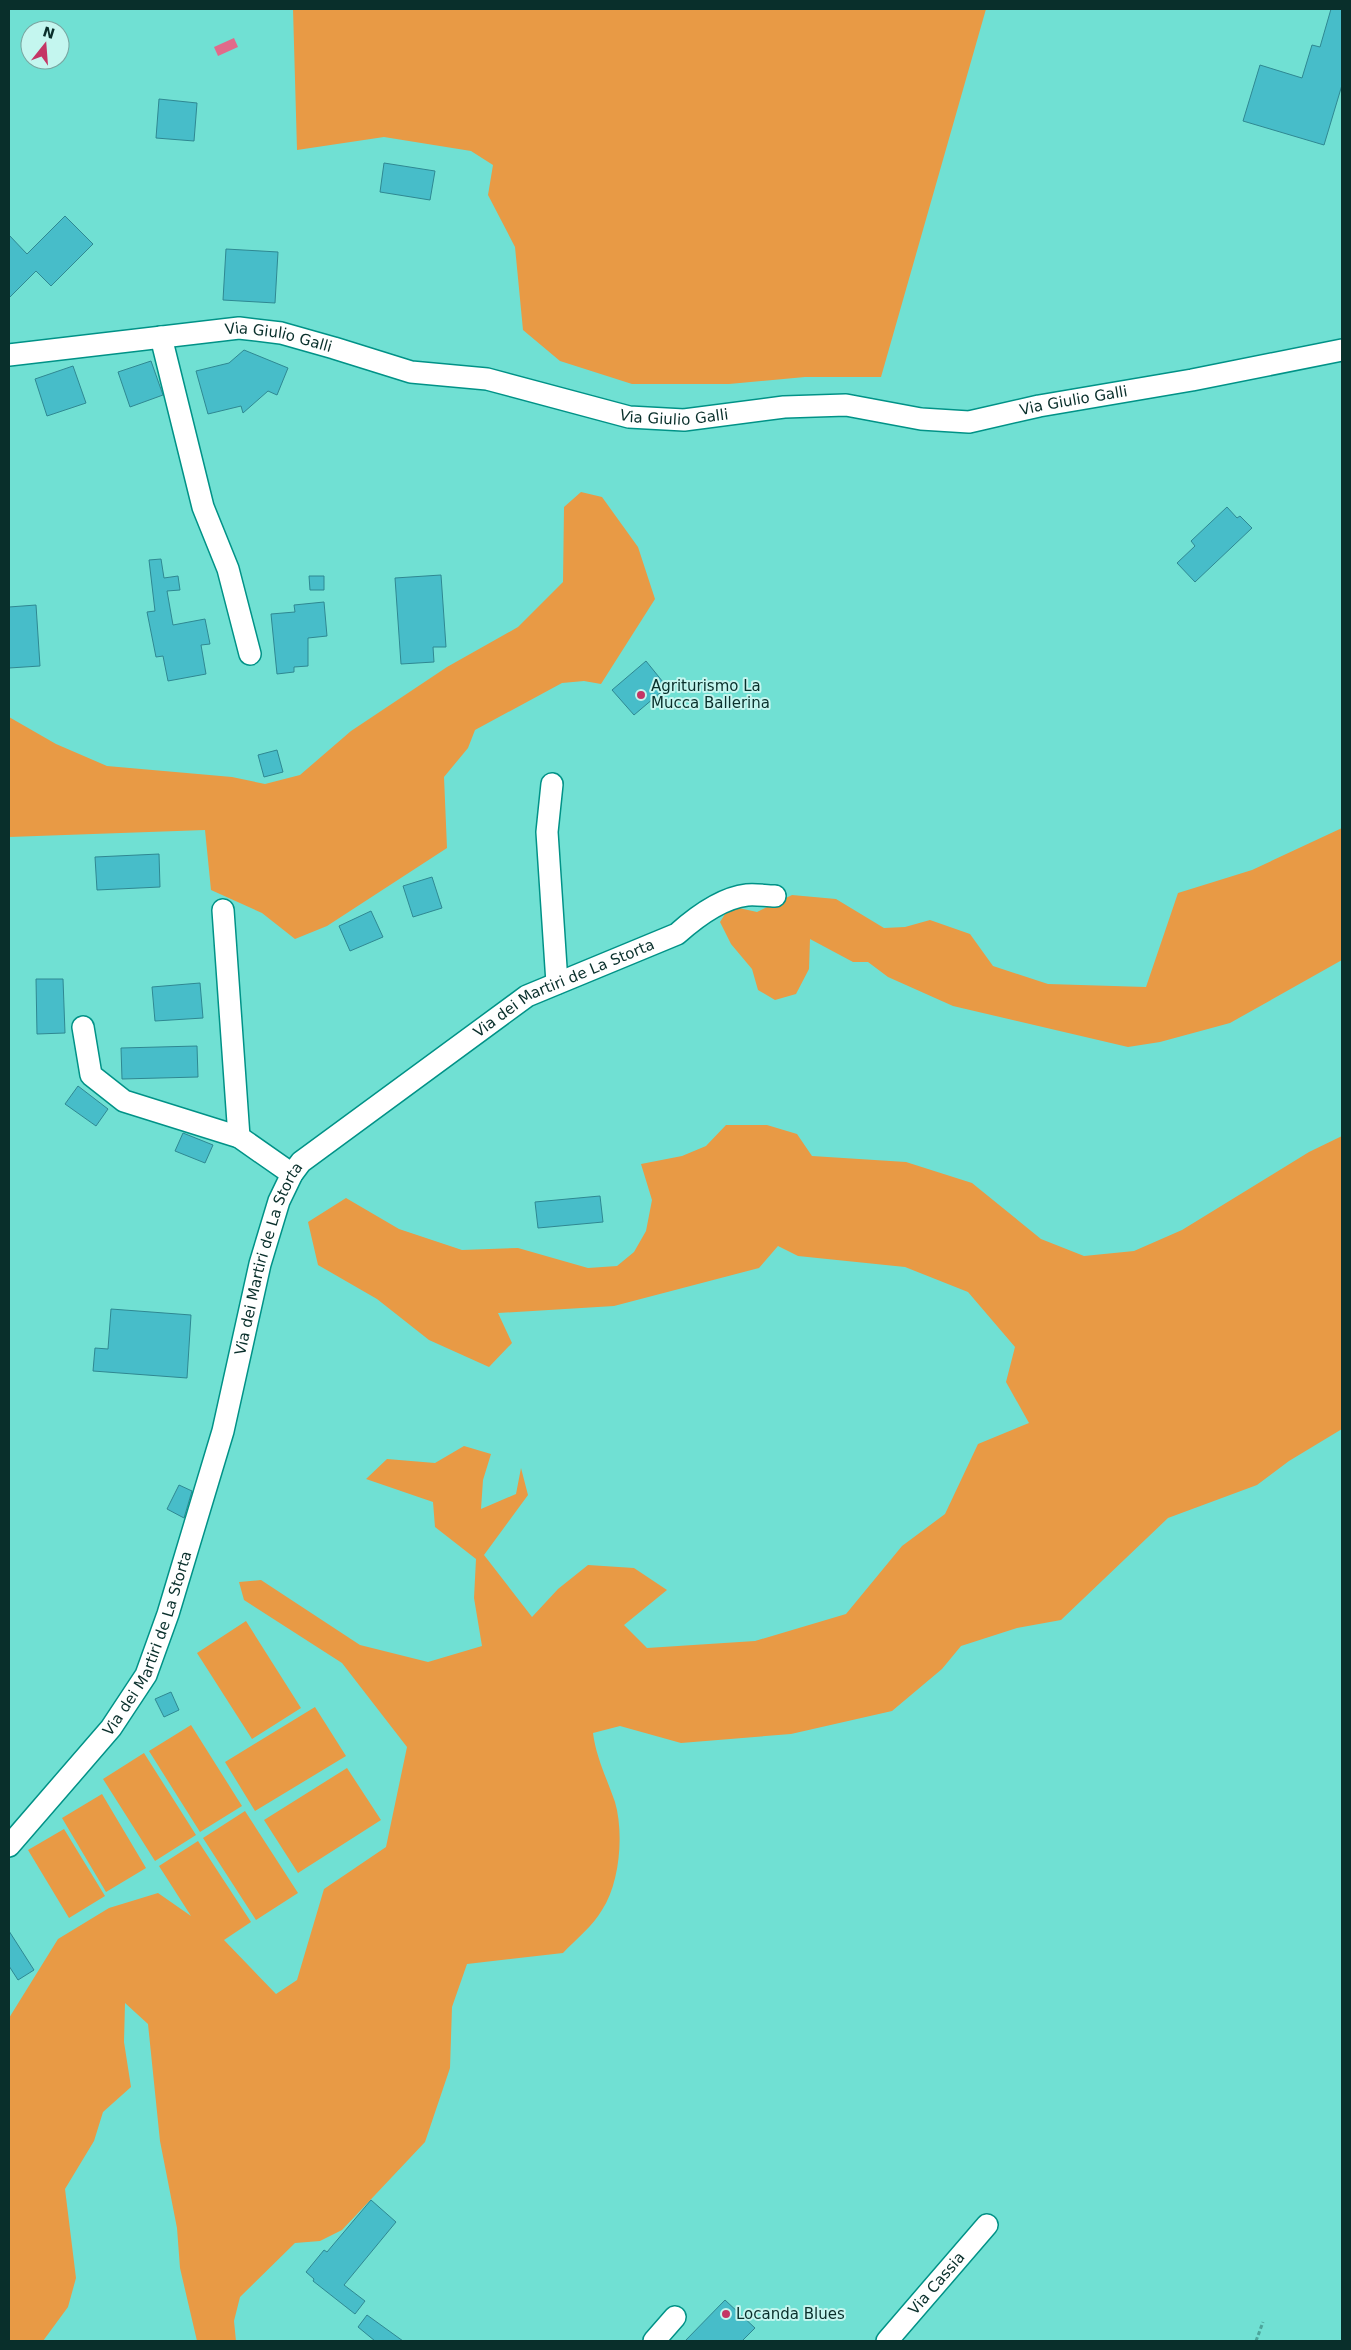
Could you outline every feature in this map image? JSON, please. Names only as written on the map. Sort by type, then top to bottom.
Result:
[{"type":"street","name":"Via Giulio Galli","points":[[9,355],[222,328],[254,329],[334,348],[411,372],[487,379],[629,417],[684,420],[784,406],[846,405],[921,419],[969,422],[1039,406],[1192,380],[1342,350]]},
{"type":"street","points":[[161,336],[203,506],[228,570],[250,654]]},
{"type":"street","points":[[552,784],[548,832],[557,982]]},
{"type":"street","name":"Via dei Martiri de La Storta","points":[[9,1846],[110,1728],[146,1675],[168,1614],[223,1431],[260,1264],[279,1201],[292,1174],[312,1152],[399,1091],[527,996],[677,934],[693,919],[716,905],[747,895],[775,896]]},
{"type":"street","points":[[223,910],[239,1137]]},
{"type":"street","points":[[83,1026],[91,1075],[124,1101],[239,1137],[292,1174]]},
{"type":"street","name":"Via Cassia","points":[[887,2341],[987,2225]]},
{"type":"street","points":[[654,2341],[675,2317]]},
{"type":"path","points":[[1256,2341],[1263,2322]]},
{"type":"shaded area","points":[[293,9],[986,9],[881,377],[805,377],[729,384],[632,384],[560,361],[523,330],[515,247],[488,195],[493,165],[471,151],[384,137],[297,150]]},
{"type":"shaded area","points":[[234,38],[238,47],[218,56],[214,47]]},
{"type":"shaded area","points":[[581,492],[602,497],[638,547],[655,599],[601,684],[584,681],[562,683],[475,730],[468,748],[444,777],[447,848],[327,926],[295,939],[262,913],[211,890],[205,830],[9,837],[9,717],[56,744],[107,766],[232,777],[265,784],[300,775],[351,731],[447,667],[518,627],[563,582],[564,507]]},
{"type":"shaded area","points":[[1342,828],[1342,960],[1230,1023],[1160,1042],[1128,1047],[953,1006],[888,977],[868,962],[853,962],[810,939],[809,969],[796,994],[775,1000],[758,990],[752,969],[731,944],[720,922],[730,906],[757,912],[792,895],[836,899],[884,928],[905,927],[930,920],[970,934],[993,966],[1048,984],[1146,987],[1178,893],[1252,870]]},
{"type":"shaded area","points":[[726,1125],[767,1125],[797,1134],[812,1156],[906,1162],[972,1183],[1041,1239],[1084,1256],[1134,1251],[1182,1230],[1309,1152],[1342,1136],[1342,1429],[1289,1461],[1257,1485],[1168,1518],[1061,1620],[1017,1628],[961,1646],[942,1669],[892,1711],[791,1734],[681,1743],[620,1726],[593,1733],[599,1759],[618,1814],[620,1843],[613,1886],[602,1910],[589,1927],[563,1953],[467,1964],[452,2007],[450,2068],[425,2142],[342,2230],[320,2241],[295,2243],[240,2297],[234,2321],[236,2341],[197,2341],[180,2268],[177,2228],[160,2141],[148,2024],[125,2003],[124,2042],[131,2087],[103,2112],[94,2141],[65,2189],[76,2278],[68,2307],[43,2341],[9,2341],[9,2018],[58,1939],[109,1908],[158,1893],[191,1916],[159,1866],[198,1841],[251,1922],[224,1940],[276,1994],[297,1980],[324,1889],[386,1847],[407,1747],[342,1663],[244,1600],[239,1582],[261,1580],[360,1645],[428,1662],[482,1646],[474,1598],[476,1559],[435,1527],[433,1502],[366,1479],[387,1459],[435,1463],[464,1446],[491,1454],[483,1480],[481,1509],[516,1494],[521,1468],[528,1495],[484,1555],[532,1617],[558,1589],[588,1565],[634,1568],[667,1590],[624,1625],[647,1648],[755,1641],[846,1614],[902,1546],[945,1514],[978,1444],[1029,1423],[1006,1382],[1015,1347],[968,1292],[905,1267],[798,1256],[778,1246],[759,1268],[614,1306],[498,1313],[512,1343],[489,1367],[429,1340],[377,1299],[318,1265],[308,1222],[346,1198],[399,1229],[462,1250],[518,1248],[588,1268],[617,1266],[634,1252],[646,1231],[652,1200],[641,1164],[682,1156],[706,1146]]},
{"type":"shaded area","points":[[246,1621],[301,1708],[252,1739],[197,1653]]},
{"type":"shaded area","points":[[315,1707],[346,1756],[255,1811],[225,1762]]},
{"type":"shaded area","points":[[191,1725],[242,1806],[200,1832],[149,1751]]},
{"type":"shaded area","points":[[144,1753],[196,1835],[155,1861],[103,1779]]},
{"type":"shaded area","points":[[347,1768],[381,1820],[298,1873],[264,1820]]},
{"type":"shaded area","points":[[102,1794],[146,1868],[106,1892],[62,1818]]},
{"type":"shaded area","points":[[245,1811],[298,1893],[256,1920],[203,1838]]},
{"type":"shaded area","points":[[64,1829],[105,1896],[69,1918],[28,1850]]},
{"type":"building","points":[[1331,9],[1342,9],[1342,85],[1324,145],[1243,121],[1260,65],[1302,78],[1312,45],[1320,47]]},
{"type":"building","points":[[159,99],[197,103],[194,141],[156,138]]},
{"type":"building","points":[[384,163],[435,171],[430,200],[380,192]]},
{"type":"building","points":[[65,216],[93,244],[51,286],[36,271],[9,298],[9,235],[27,254]]},
{"type":"building","points":[[226,249],[278,252],[275,303],[223,300]]},
{"type":"building","points":[[244,350],[288,368],[277,395],[268,391],[243,413],[241,406],[208,414],[196,371],[229,363]]},
{"type":"building","points":[[151,361],[163,395],[130,407],[118,372]]},
{"type":"building","points":[[73,366],[86,403],[47,416],[35,379]]},
{"type":"building","points":[[1227,507],[1237,518],[1240,516],[1252,528],[1195,582],[1177,563],[1195,546],[1191,541]]},
{"type":"building","points":[[161,559],[164,578],[178,576],[180,590],[167,591],[173,625],[205,619],[210,644],[201,645],[206,674],[168,681],[163,656],[156,657],[147,612],[155,611],[149,560]]},
{"type":"building","points":[[441,575],[446,647],[433,647],[434,662],[401,664],[395,578]]},
{"type":"building","points":[[309,576],[324,576],[324,590],[310,590]]},
{"type":"building","points":[[324,602],[327,636],[308,638],[308,666],[294,667],[294,672],[277,674],[271,614],[295,612],[294,605]]},
{"type":"building","points":[[36,605],[40,666],[9,668],[9,607]]},
{"type":"building","points":[[646,661],[667,687],[634,715],[612,690]]},
{"type":"building","points":[[277,750],[283,772],[264,777],[258,755]]},
{"type":"building","points":[[159,854],[160,887],[97,890],[95,857]]},
{"type":"building","points":[[432,877],[442,908],[413,917],[403,886]]},
{"type":"building","points":[[371,911],[383,937],[350,951],[339,926]]},
{"type":"building","points":[[36,979],[63,979],[65,1033],[37,1034]]},
{"type":"building","points":[[200,983],[203,1018],[155,1021],[152,987]]},
{"type":"building","points":[[197,1046],[198,1077],[122,1079],[121,1048]]},
{"type":"building","points":[[78,1086],[108,1109],[96,1126],[65,1104]]},
{"type":"building","points":[[183,1133],[213,1145],[205,1163],[175,1151]]},
{"type":"building","points":[[600,1196],[603,1222],[538,1228],[535,1202]]},
{"type":"building","points":[[111,1309],[191,1315],[187,1378],[93,1371],[95,1348],[108,1349]]},
{"type":"building","points":[[179,1485],[192,1491],[184,1518],[167,1509]]},
{"type":"building","points":[[171,1692],[179,1710],[164,1717],[155,1699]]},
{"type":"building","points":[[9,1931],[34,1970],[18,1980],[9,1966]]},
{"type":"building","points":[[371,2200],[396,2222],[344,2285],[365,2301],[355,2314],[313,2281],[314,2279],[306,2272],[324,2250],[327,2252]]},
{"type":"building","name":"Locanda Blues","points":[[725,2300],[755,2328],[742,2341],[685,2341]]},
{"type":"building","points":[[367,2315],[403,2341],[375,2341],[358,2327]]},
{"type":"place","name":"Agriturismo La Mucca Ballerina","points":[[641,695]]},
{"type":"place","name":"Locanda Blues","points":[[726,2314]]}]
